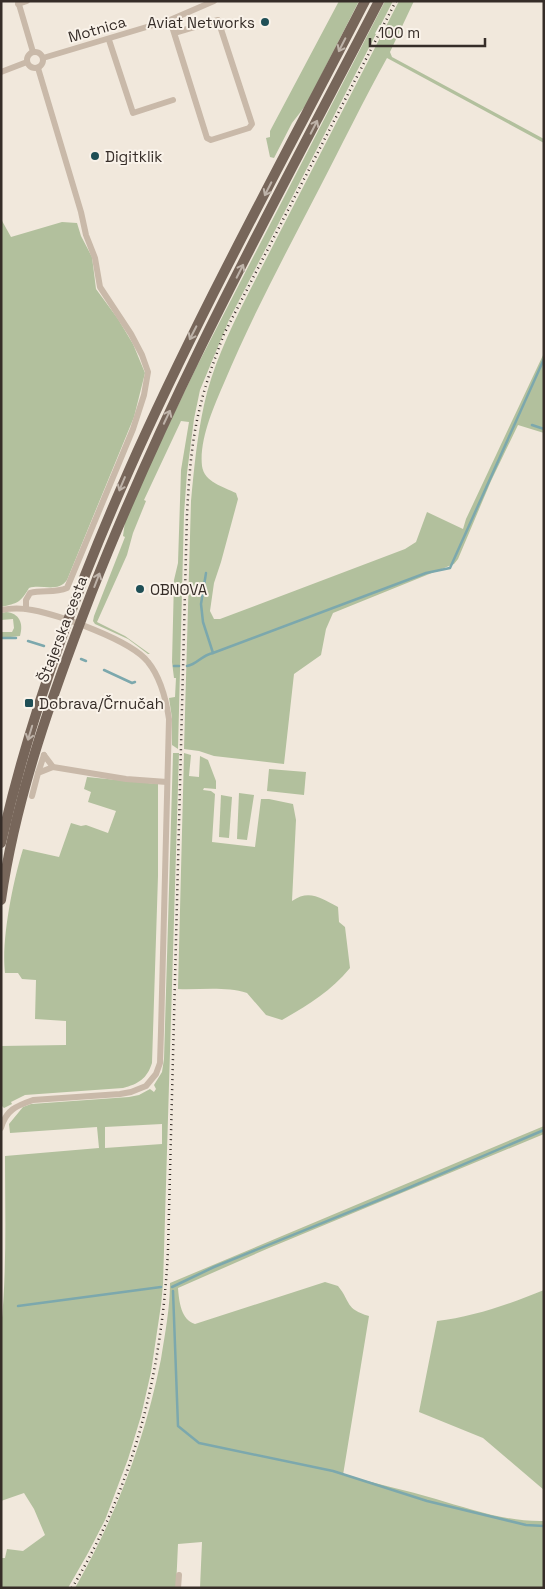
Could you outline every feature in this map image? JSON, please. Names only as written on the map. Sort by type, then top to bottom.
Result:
[{"type":"main road","name":"Štajerska cesta","points":[[1,843],[28,738],[68,621],[133,458],[184,351],[364,1]]},
{"type":"main road","name":"Štajerska cesta","points":[[1,900],[24,793],[56,687],[116,530],[146,461],[196,357],[379,1]]},
{"type":"street","points":[[27,1],[18,3],[33,52]]},
{"type":"street","name":"Motnica","points":[[43,58],[109,40],[170,20],[214,1]]},
{"type":"street","points":[[170,20],[174,34],[207,138],[211,140],[249,128],[252,124],[218,20],[174,34]]},
{"type":"street","points":[[109,40],[133,113],[173,100]]},
{"type":"street","points":[[33,52],[39,53],[43,58],[42,65],[38,68],[31,67],[27,62],[28,55],[33,52]]},
{"type":"street","points":[[1,72],[27,62]]},
{"type":"street","points":[[26,609],[26,600],[30,593],[39,591],[58,592],[67,588],[133,429],[144,395],[148,372],[131,334],[100,287],[96,258],[86,235],[81,212],[38,68]]},
{"type":"street","points":[[1,610],[26,609],[68,621],[124,644],[147,661],[153,670],[165,697],[169,719],[160,1063],[156,1074],[146,1086],[131,1092],[33,1100],[20,1105],[6,1114],[1,1128]]},
{"type":"street","points":[[32,796],[44,755],[53,767]]},
{"type":"street","points":[[38,773],[53,767],[126,779],[167,782]]},
{"type":"street","points":[[178,1588],[179,1575]]},
{"type":"green space","points":[[339,1],[359,1],[306,105],[292,123],[274,158],[270,157],[266,138],[270,137],[270,131]]},
{"type":"green space","points":[[385,1],[393,1],[229,320],[200,390],[187,473],[184,514],[178,749],[172,745],[172,718],[169,698],[175,697],[176,678],[174,678],[172,662],[174,580],[178,563],[181,470],[189,422],[181,421],[144,500],[146,501],[133,533],[127,555],[97,622],[125,636],[150,654],[128,639],[95,624],[93,621],[94,616],[125,537],[123,536],[125,522],[152,459],[196,368]]},
{"type":"green space","points":[[399,1],[414,1],[390,52],[392,57],[544,139],[544,143],[387,58],[258,309],[208,423],[202,456],[204,472],[210,480],[236,493],[238,499],[214,583],[210,611],[214,619],[220,619],[405,549],[416,542],[427,512],[463,529],[544,353],[544,433],[518,425],[491,481],[458,559],[454,564],[333,613],[326,629],[321,655],[294,674],[284,764],[214,756],[184,749],[191,501],[198,441],[207,391],[222,350],[240,311]]},
{"type":"green space","points":[[1,219],[11,237],[62,222],[77,223],[81,236],[92,257],[96,289],[118,319],[133,344],[145,373],[134,417],[67,580],[59,586],[29,588],[18,602],[1,607]]},
{"type":"green space","points":[[1,613],[14,614],[21,623],[20,636],[1,638],[1,632],[12,632],[14,628],[13,619],[1,620]]},
{"type":"green space","points":[[173,753],[179,753],[163,1284],[151,1372],[141,1416],[128,1459],[105,1520],[68,1588],[1,1588],[1,1558],[5,1558],[7,1549],[23,1551],[45,1535],[34,1509],[24,1493],[1,1501],[1,1329],[5,1264],[5,1156],[99,1148],[97,1127],[10,1133],[9,1124],[23,1107],[31,1104],[129,1097],[139,1095],[150,1089],[154,1092],[156,1089],[154,1085],[162,1072],[164,1059]],"holes":[[[162,1124],[162,1144],[105,1148],[105,1127]]]},
{"type":"green space","points":[[184,753],[191,755],[189,776],[199,777],[200,756],[208,760],[216,781],[216,789],[204,788],[203,790],[211,791],[215,794],[212,842],[255,847],[261,799],[293,804],[296,820],[292,901],[298,897],[310,895],[338,907],[339,922],[345,927],[350,968],[327,991],[282,1020],[266,1015],[247,993],[221,989],[178,989]]},
{"type":"green space","points":[[269,769],[306,772],[304,795],[267,791]]},
{"type":"green space","points":[[87,777],[158,784],[158,876],[152,1063],[145,1077],[137,1083],[123,1088],[25,1095],[4,1108],[1,1105],[1,1046],[66,1045],[66,1021],[35,1019],[36,980],[22,979],[18,973],[5,973],[6,928],[15,877],[23,849],[59,857],[71,823],[81,826],[86,825],[108,833],[116,811],[88,802],[91,792],[84,789]]},
{"type":"green space","points":[[239,793],[254,795],[247,840],[237,839]]},
{"type":"green space","points":[[221,795],[232,797],[229,838],[219,837]]},
{"type":"green space","points":[[544,1126],[544,1134],[269,1248],[178,1288],[180,1304],[184,1314],[190,1322],[195,1324],[325,1282],[338,1286],[352,1308],[369,1316],[343,1475],[489,1514],[530,1521],[544,1521],[544,1588],[200,1588],[202,1542],[178,1544],[176,1588],[75,1588],[116,1505],[138,1448],[161,1359],[170,1283]]},
{"type":"green space","points":[[544,1290],[544,1490],[483,1438],[419,1412],[437,1321],[491,1309]]},
{"type":"waterway","points":[[187,666],[194,664],[209,654],[426,573],[450,568],[544,359]]},
{"type":"waterway","points":[[532,425],[544,429]]},
{"type":"waterway","points":[[206,573],[201,604],[203,622],[213,653]]},
{"type":"waterway","points":[[1,638],[16,638]]},
{"type":"waterway","points":[[28,641],[44,646]]},
{"type":"waterway","points":[[81,659],[86,661]]},
{"type":"waterway","points":[[174,666],[179,666]]},
{"type":"waterway","points":[[104,670],[132,683],[135,682]]},
{"type":"waterway","points":[[172,1287],[214,1267],[401,1191],[544,1130]]},
{"type":"waterway","points":[[18,1306],[161,1287]]},
{"type":"waterway","points":[[173,1291],[178,1426],[199,1443],[333,1471],[427,1501],[526,1525],[544,1526]]},
{"type":"railway","points":[[72,1588],[113,1508],[128,1467],[152,1383],[165,1295],[168,1250],[187,514],[194,434],[202,398],[224,334],[396,1]]},
{"type":"place","name":"Aviat Networks","points":[[265,22]]},
{"type":"place","name":"Digitklik","points":[[95,156]]},
{"type":"place","name":"OBNOVA","points":[[140,589]]},
{"type":"place","name":"Dobrava/Črnučah","points":[[29,703]]}]
